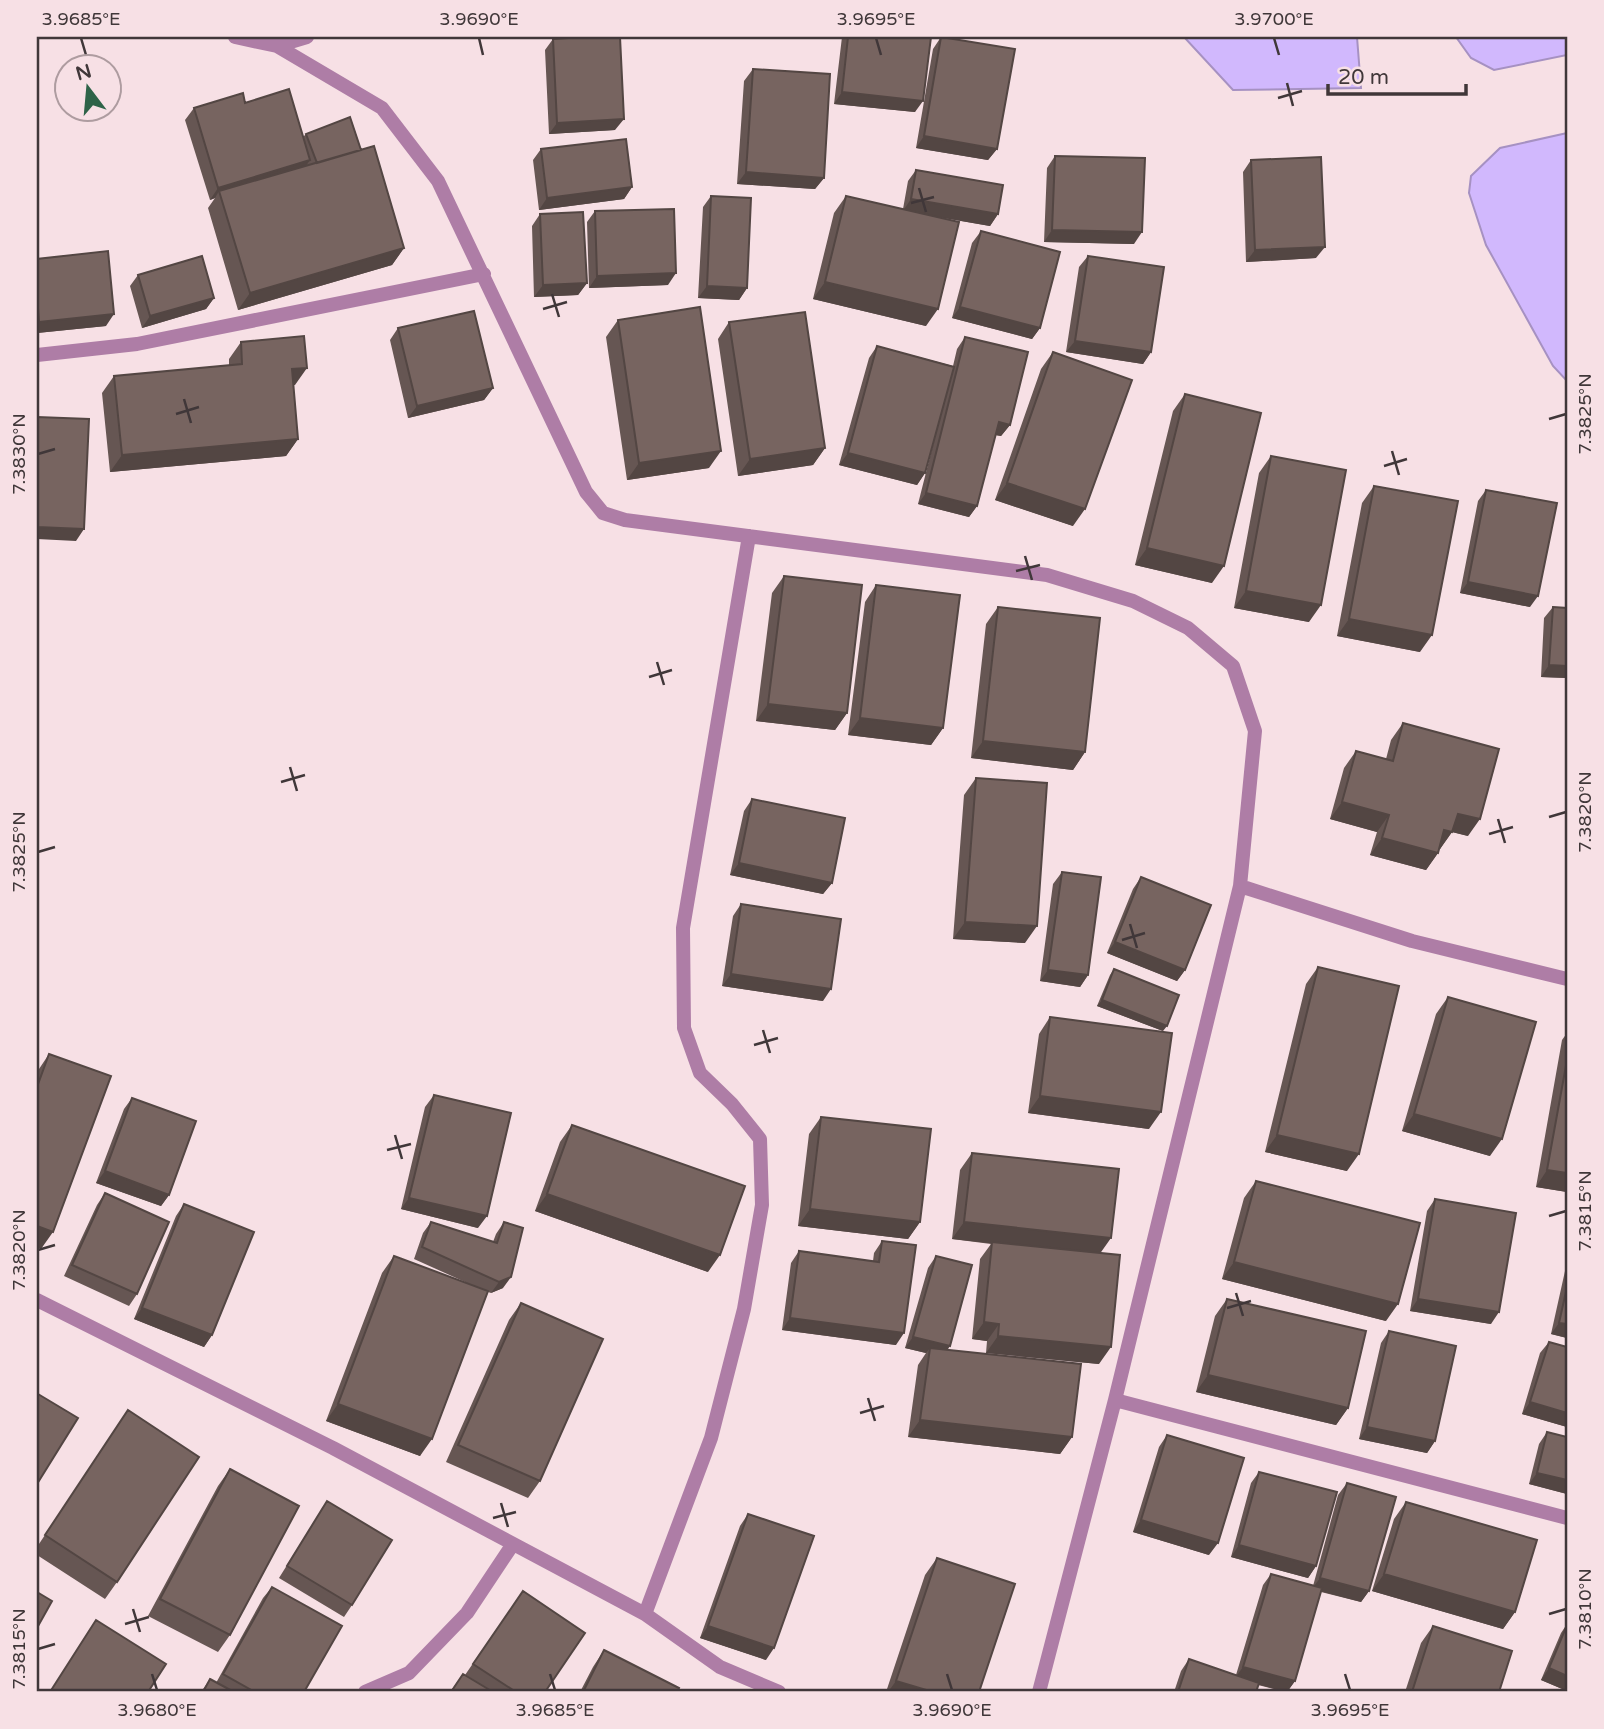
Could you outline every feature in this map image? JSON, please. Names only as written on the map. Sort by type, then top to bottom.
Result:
[{"type":"street","points":[[235,37],[277,46],[382,108],[438,181],[586,492],[603,513],[625,520],[1047,575],[1133,601],[1188,628],[1233,666],[1255,731],[1240,887],[1115,1401],[1039,1692]]},
{"type":"street","points":[[277,46],[307,37]]},
{"type":"street","points":[[37,355],[137,344],[484,274]]},
{"type":"street","points":[[645,1614],[711,1438],[744,1309],[762,1205],[760,1139],[732,1104],[700,1073],[684,1028],[683,928],[750,537]]},
{"type":"street","points":[[1240,887],[1412,941],[1567,979]]},
{"type":"street","points":[[37,1300],[333,1448],[645,1614],[720,1667],[779,1692]]},
{"type":"street","points":[[1115,1401],[1567,1518]]},
{"type":"street","points":[[365,1692],[409,1673],[467,1613],[513,1544]]},
{"type":"shaded area","points":[[1184,37],[1357,37],[1361,88],[1233,90]]},
{"type":"shaded area","points":[[1456,37],[1567,37],[1567,55],[1494,70],[1471,58]]},
{"type":"shaded area","points":[[1567,133],[1567,381],[1553,366],[1486,245],[1469,193],[1471,176],[1500,148]]},
{"type":"building","points":[[620,37],[624,119],[557,123],[553,39]]},
{"type":"building","points":[[848,37],[931,37],[923,101],[842,92]]},
{"type":"building","points":[[941,37],[1015,49],[997,149],[924,136]]},
{"type":"building","points":[[753,69],[830,74],[824,178],[746,172]]},
{"type":"building","points":[[289,89],[310,160],[218,188],[194,108],[243,93],[245,103]]},
{"type":"building","points":[[350,117],[361,150],[317,163],[306,134]]},
{"type":"building","points":[[626,139],[632,187],[547,198],[541,149]]},
{"type":"building","points":[[374,146],[404,248],[250,293],[219,191]]},
{"type":"building","points":[[1055,156],[1145,158],[1142,232],[1052,230]]},
{"type":"building","points":[[1321,157],[1325,247],[1255,250],[1251,160]]},
{"type":"building","points":[[916,170],[1003,185],[998,214],[911,199]]},
{"type":"building","points":[[711,196],[751,198],[747,288],[707,286]]},
{"type":"building","points":[[846,196],[959,222],[938,309],[825,282]]},
{"type":"building","points":[[674,209],[676,273],[597,276],[595,211]]},
{"type":"building","points":[[583,212],[587,283],[543,285],[540,214]]},
{"type":"building","points":[[981,231],[1060,252],[1040,328],[960,307]]},
{"type":"building","points":[[108,251],[114,314],[39,322],[37,259]]},
{"type":"building","points":[[202,256],[214,298],[150,316],[138,275]]},
{"type":"building","points":[[1088,256],[1164,267],[1151,352],[1075,341]]},
{"type":"building","points":[[700,307],[721,451],[639,463],[618,320]]},
{"type":"building","points":[[474,311],[493,388],[417,406],[398,328]]},
{"type":"building","points":[[805,312],[825,448],[750,459],[729,322]]},
{"type":"building","points":[[304,336],[307,368],[292,369],[298,439],[122,455],[114,376],[242,364],[241,342]]},
{"type":"building","points":[[965,337],[1028,352],[1010,425],[999,422],[977,506],[926,493]]},
{"type":"building","points":[[877,346],[954,367],[925,473],[848,453]]},
{"type":"building","points":[[1053,352],[1132,380],[1085,509],[1007,483]]},
{"type":"building","points":[[1185,394],[1261,413],[1224,566],[1147,548]]},
{"type":"building","points":[[37,417],[89,419],[84,529],[37,527]]},
{"type":"building","points":[[1271,456],[1346,470],[1321,605],[1246,591]]},
{"type":"building","points":[[1374,486],[1458,501],[1432,635],[1349,619]]},
{"type":"building","points":[[1486,490],[1557,503],[1538,596],[1468,582]]},
{"type":"building","points":[[784,576],[862,585],[847,713],[768,704]]},
{"type":"building","points":[[876,585],[960,595],[943,728],[860,718]]},
{"type":"building","points":[[998,607],[1100,618],[1085,752],[983,741]]},
{"type":"building","points":[[1553,607],[1567,608],[1567,666],[1549,665]]},
{"type":"building","points":[[1403,723],[1499,749],[1480,819],[1458,814],[1452,832],[1444,830],[1438,853],[1382,838],[1389,815],[1342,802],[1356,751],[1393,761]]},
{"type":"building","points":[[976,778],[1047,783],[1037,926],[965,922]]},
{"type":"building","points":[[752,799],[845,818],[832,883],[739,863]]},
{"type":"building","points":[[1062,872],[1101,877],[1088,975],[1048,970]]},
{"type":"building","points":[[1141,877],[1211,905],[1185,970],[1115,942]]},
{"type":"building","points":[[741,904],[841,919],[831,989],[731,974]]},
{"type":"building","points":[[1318,967],[1399,986],[1359,1154],[1277,1135]]},
{"type":"building","points":[[1114,969],[1179,995],[1167,1026],[1102,1000]]},
{"type":"building","points":[[1448,997],[1536,1022],[1502,1139],[1414,1114]]},
{"type":"building","points":[[1050,1017],[1172,1033],[1161,1112],[1040,1096]]},
{"type":"building","points":[[49,1054],[111,1076],[53,1232],[37,1226],[37,1087]]},
{"type":"building","points":[[1567,1060],[1567,1173],[1547,1170]]},
{"type":"building","points":[[434,1095],[511,1113],[487,1216],[409,1198]]},
{"type":"building","points":[[132,1098],[196,1121],[169,1195],[105,1171]]},
{"type":"building","points":[[821,1117],[931,1129],[920,1222],[810,1209]]},
{"type":"building","points":[[572,1125],[745,1186],[720,1255],[547,1194]]},
{"type":"building","points":[[972,1153],[1119,1169],[1111,1238],[964,1222]]},
{"type":"building","points":[[1256,1181],[1420,1223],[1398,1304],[1234,1262]]},
{"type":"building","points":[[105,1193],[169,1222],[137,1294],[72,1265]]},
{"type":"building","points":[[1435,1199],[1516,1213],[1499,1312],[1418,1299]]},
{"type":"building","points":[[184,1204],[254,1232],[212,1335],[142,1308]]},
{"type":"building","points":[[431,1222],[497,1243],[504,1222],[523,1228],[511,1277],[499,1282],[422,1247]]},
{"type":"building","points":[[882,1241],[916,1245],[904,1333],[790,1318],[799,1251],[879,1262]]},
{"type":"building","points":[[992,1242],[1120,1255],[1111,1347],[998,1336],[999,1324],[984,1322]]},
{"type":"building","points":[[394,1256],[488,1291],[432,1439],[338,1404]]},
{"type":"building","points":[[936,1256],[972,1265],[950,1346],[913,1337]]},
{"type":"building","points":[[1567,1287],[1567,1324],[1559,1323]]},
{"type":"building","points":[[1227,1299],[1366,1331],[1348,1408],[1208,1375]]},
{"type":"building","points":[[521,1303],[603,1339],[540,1481],[458,1445]]},
{"type":"building","points":[[1389,1331],[1456,1346],[1435,1441],[1367,1427]]},
{"type":"building","points":[[1549,1342],[1567,1347],[1567,1413],[1530,1402]]},
{"type":"building","points":[[930,1348],[1081,1364],[1072,1437],[920,1420]]},
{"type":"building","points":[[38,1394],[78,1418],[37,1484],[37,1396]]},
{"type":"building","points":[[128,1410],[199,1457],[117,1582],[45,1535]]},
{"type":"building","points":[[1547,1432],[1567,1437],[1567,1480],[1537,1473]]},
{"type":"building","points":[[1167,1435],[1244,1458],[1218,1543],[1141,1520]]},
{"type":"building","points":[[230,1469],[299,1506],[230,1635],[160,1599]]},
{"type":"building","points":[[1259,1472],[1337,1492],[1316,1566],[1239,1545]]},
{"type":"building","points":[[1347,1483],[1396,1497],[1369,1591],[1320,1578]]},
{"type":"building","points":[[327,1501],[392,1540],[352,1605],[287,1566]]},
{"type":"building","points":[[1406,1502],[1537,1540],[1515,1612],[1384,1574]]},
{"type":"building","points":[[748,1514],[814,1536],[774,1648],[708,1626]]},
{"type":"building","points":[[937,1558],[1015,1584],[979,1692],[933,1692],[896,1681]]},
{"type":"building","points":[[1271,1574],[1322,1588],[1295,1681],[1243,1667]]},
{"type":"building","points":[[272,1587],[342,1626],[304,1692],[255,1692],[223,1674]]},
{"type":"building","points":[[523,1591],[585,1633],[545,1692],[516,1692],[473,1664]]},
{"type":"building","points":[[37,1592],[52,1601],[37,1628]]},
{"type":"building","points":[[96,1620],[166,1664],[148,1692],[50,1692]]},
{"type":"building","points":[[1567,1625],[1567,1676],[1549,1668]]},
{"type":"building","points":[[1433,1626],[1512,1651],[1499,1692],[1412,1692]]},
{"type":"building","points":[[604,1650],[679,1688],[677,1692],[583,1692]]},
{"type":"building","points":[[1189,1659],[1259,1683],[1256,1692],[1178,1692]]},
{"type":"building","points":[[463,1674],[493,1692],[451,1692]]},
{"type":"building","points":[[210,1679],[234,1692],[203,1692]]}]
